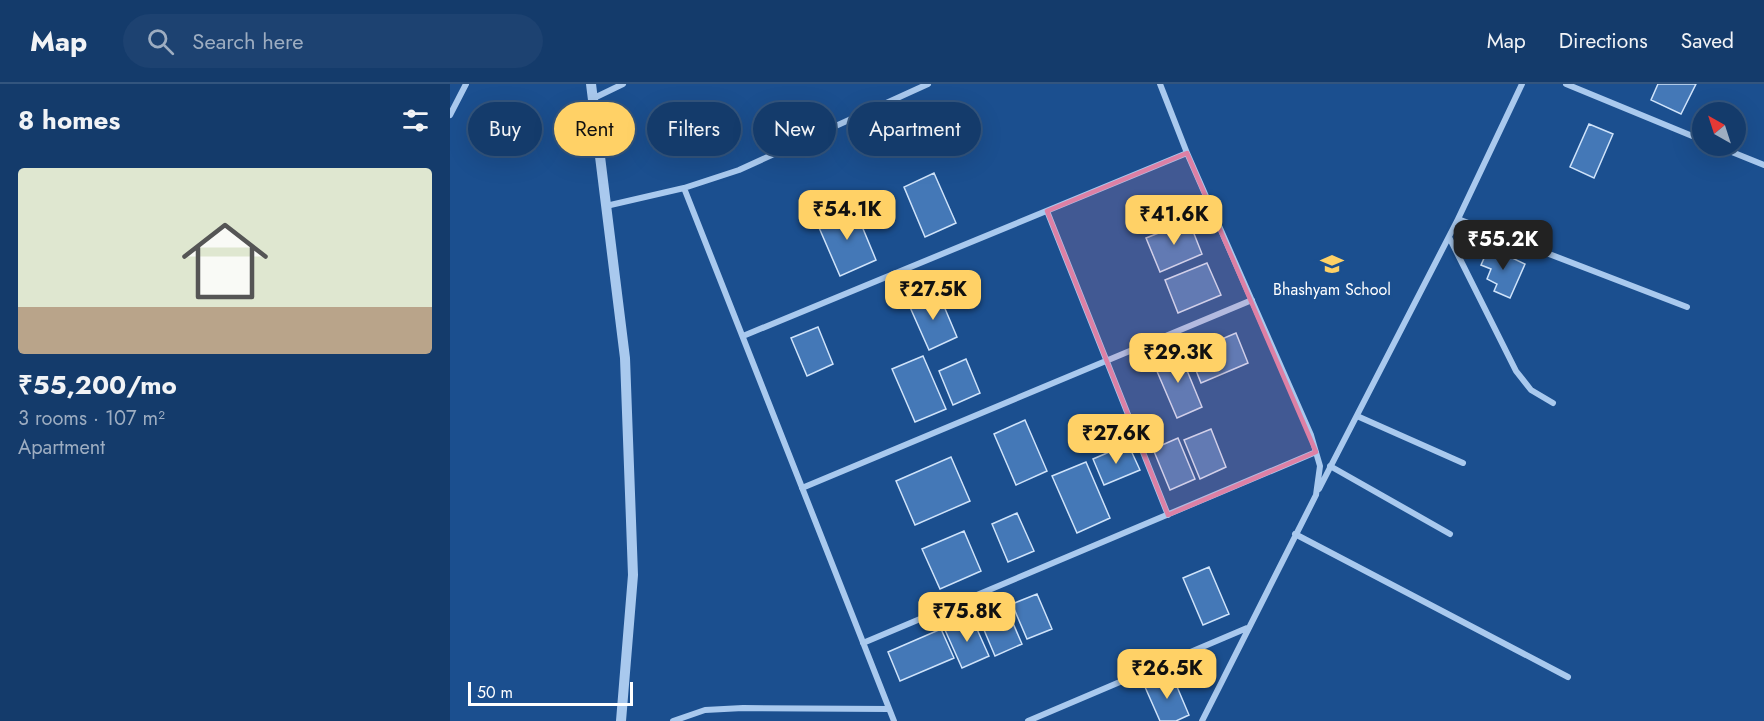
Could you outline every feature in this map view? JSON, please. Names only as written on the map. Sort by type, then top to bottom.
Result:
[{"type":"street","points":[[450,115],[466,84]]},
{"type":"street","points":[[591,84],[624,358],[633,575],[621,721]]},
{"type":"street","points":[[592,99],[623,84]]},
{"type":"street","points":[[606,206],[684,188],[739,170],[912,87],[928,84]]},
{"type":"street","points":[[1160,84],[1187,153],[1311,435],[1320,466],[1316,495]]},
{"type":"street","points":[[1202,721],[1247,628],[1449,237],[1522,84]]},
{"type":"street","points":[[1566,84],[1692,136]]},
{"type":"street","points":[[450,94],[459,97]]},
{"type":"street","points":[[743,336],[1187,153]]},
{"type":"street","points":[[1742,156],[1764,165]]},
{"type":"street","points":[[684,188],[894,721]]},
{"type":"street","points":[[1047,212],[1167,515]]},
{"type":"street","points":[[1458,219],[1686,307]]},
{"type":"street","points":[[1449,237],[1516,371],[1531,390],[1553,404]]},
{"type":"street","points":[[802,488],[1252,300]]},
{"type":"street","points":[[1357,416],[1463,463]]},
{"type":"street","points":[[863,643],[1316,452]]},
{"type":"street","points":[[1330,466],[1450,534]]},
{"type":"street","points":[[1295,534],[1568,677]]},
{"type":"street","points":[[1028,721],[1247,628]]},
{"type":"street","points":[[673,721],[705,710],[889,709]]},
{"type":"highlighted area","points":[[1187,153],[1316,452],[1168,515],[1047,211]]},
{"type":"building","points":[[1658,84],[1696,84],[1681,114],[1651,100]]},
{"type":"building","points":[[1589,124],[1613,134],[1594,178],[1570,167]]},
{"type":"building","points":[[934,173],[956,223],[925,237],[904,187]]},
{"type":"building","points":[[854,207],[876,260],[840,276],[817,223]]},
{"type":"building","points":[[1189,221],[1202,254],[1160,272],[1146,238]]},
{"type":"building","points":[[1489,247],[1525,264],[1510,298],[1494,291],[1497,284],[1487,279],[1491,269],[1481,265]]},
{"type":"building","points":[[1207,263],[1221,295],[1178,313],[1165,280]]},
{"type":"building","points":[[938,292],[957,337],[929,350],[909,305]]},
{"type":"building","points":[[818,327],[833,364],[807,376],[791,338]]},
{"type":"building","points":[[1236,333],[1248,363],[1201,383],[1189,353]]},
{"type":"building","points":[[1179,351],[1202,407],[1177,418],[1153,362]]},
{"type":"building","points":[[923,356],[946,409],[915,422],[892,369]]},
{"type":"building","points":[[966,359],[980,393],[953,405],[939,371]]},
{"type":"building","points":[[1025,420],[1047,471],[1016,485],[994,434]]},
{"type":"building","points":[[1211,429],[1226,467],[1200,479],[1184,440]]},
{"type":"building","points":[[1178,438],[1195,479],[1170,490],[1153,449]]},
{"type":"building","points":[[1128,444],[1140,470],[1104,485],[1093,459]]},
{"type":"building","points":[[951,457],[970,501],[915,525],[896,481]]},
{"type":"building","points":[[1086,462],[1110,518],[1077,533],[1052,476]]},
{"type":"building","points":[[1017,513],[1034,551],[1008,562],[992,524]]},
{"type":"building","points":[[964,531],[981,571],[940,589],[922,549]]},
{"type":"building","points":[[1209,567],[1229,614],[1203,625],[1183,578]]},
{"type":"building","points":[[1037,594],[1052,629],[1027,639],[1012,604]]},
{"type":"building","points":[[1006,607],[1022,644],[995,656],[979,618]]},
{"type":"building","points":[[972,618],[989,656],[962,668],[945,630]]},
{"type":"building","points":[[941,629],[954,658],[900,681],[888,652]]},
{"type":"building","points":[[1172,675],[1189,715],[1176,721],[1160,721],[1145,687]]},
{"type":"place","name":"Bhashyam School","points":[[1332,264]]}]
